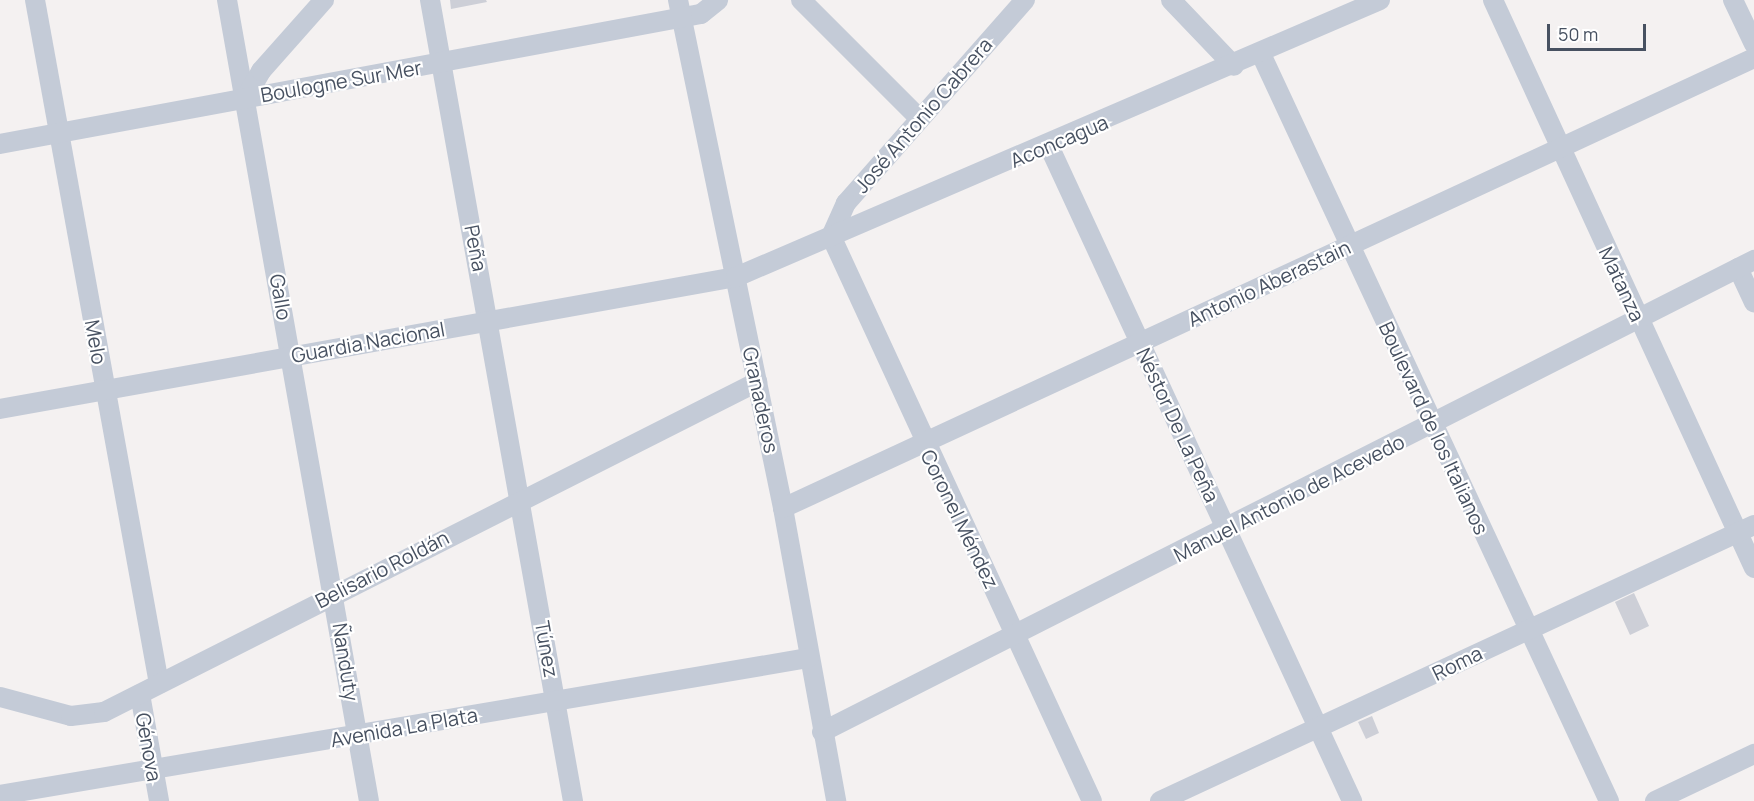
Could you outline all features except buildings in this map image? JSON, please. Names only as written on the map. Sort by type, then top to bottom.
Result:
[{"type":"street","name":"Melo","points":[[35,0],[159,684]]},
{"type":"street","name":"Gallo","points":[[227,0],[335,593]]},
{"type":"street","points":[[245,99],[261,71],[324,0]]},
{"type":"street","name":"Peña","points":[[430,0],[521,497]]},
{"type":"street","name":"Boulogne Sur Mer","points":[[0,144],[441,63],[680,9],[702,14],[718,0]]},
{"type":"street","points":[[801,0],[920,119]]},
{"type":"street","name":"José Antonio Cabrera","points":[[831,236],[846,203],[1024,0]]},
{"type":"street","points":[[1171,0],[1234,66]]},
{"type":"street","name":"Aconcagua","points":[[736,277],[1049,146],[1380,0]]},
{"type":"street","name":"Matanza","points":[[1493,0],[1639,321],[1746,529],[1754,568]]},
{"type":"street","points":[[1733,0],[1754,44]]},
{"type":"street","name":"Granaderos","points":[[680,9],[783,508],[808,658],[836,801]]},
{"type":"street","name":"Boulevard de los Italianos","points":[[1261,54],[1431,425],[1609,801]]},
{"type":"street","name":"Antonio Aberastain","points":[[783,508],[1754,58]]},
{"type":"street","name":"Néstor De La Peña","points":[[1049,146],[1352,801]]},
{"type":"street","name":"Coronel Méndez","points":[[831,236],[924,444],[1016,634],[1092,801]]},
{"type":"street","points":[[1746,264],[1754,303]]},
{"type":"street","name":"Manuel Antonio de Acevedo","points":[[822,732],[1227,530],[1639,321],[1746,264]]},
{"type":"street","name":"Guardia Nacional","points":[[0,409],[736,277]]},
{"type":"street","name":"Belisario Roldán","points":[[0,698],[82,717],[140,694],[521,497],[757,382]]},
{"type":"street","name":"Túnez","points":[[521,497],[573,801]]},
{"type":"street","name":"Roma","points":[[1160,801],[1318,730],[1527,628],[1746,529]]},
{"type":"street","name":"Ñanduty","points":[[335,593],[369,801]]},
{"type":"street","name":"Avenida La Plata","points":[[0,795],[808,658]]},
{"type":"street","name":"Génova","points":[[140,694],[159,801]]},
{"type":"street","points":[[1655,801],[1754,754]]}]
